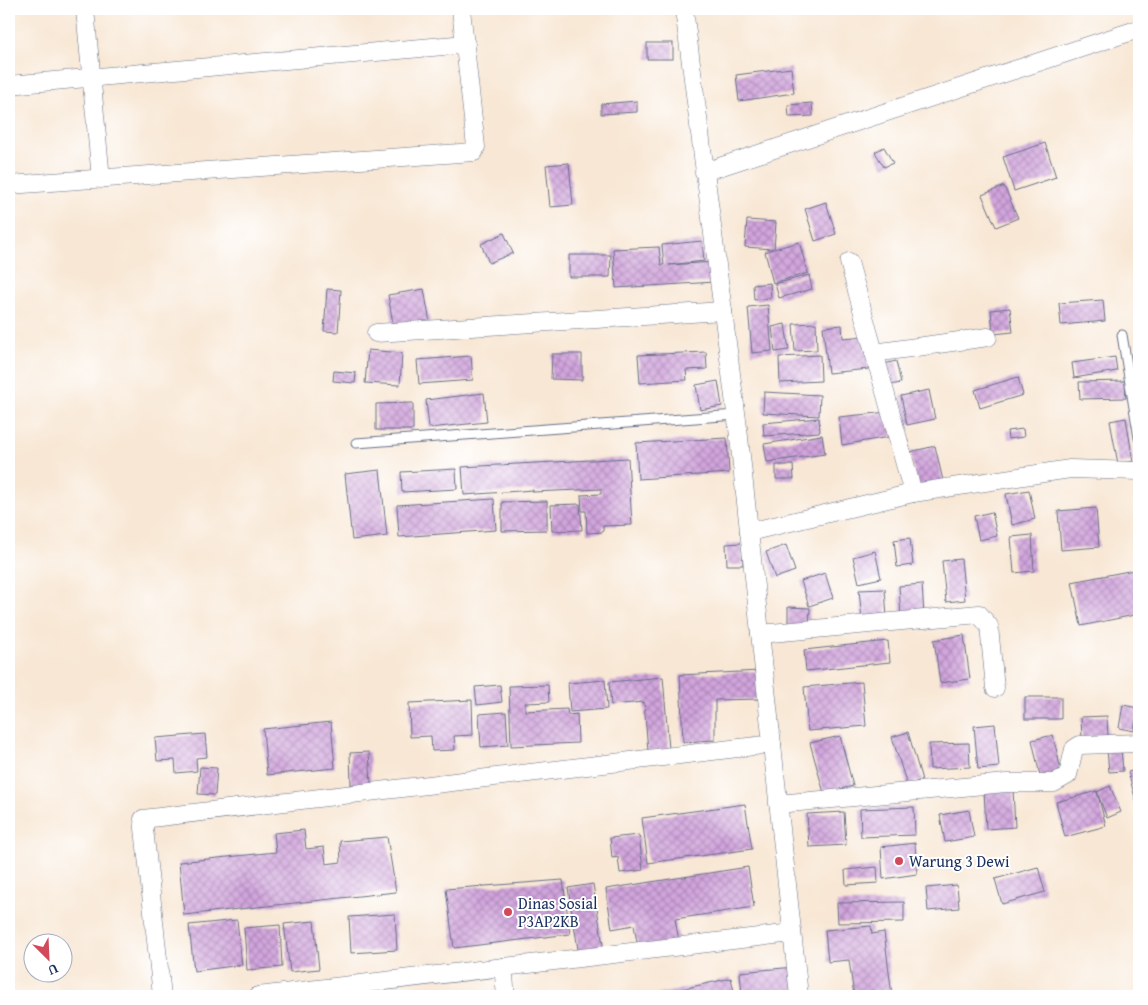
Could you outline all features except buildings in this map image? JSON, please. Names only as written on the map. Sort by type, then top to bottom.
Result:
[{"type":"street","points":[[85,9],[101,179]]},
{"type":"street","points":[[9,184],[474,152],[476,146],[466,44],[460,9]]},
{"type":"street","points":[[684,9],[736,415],[799,996]]},
{"type":"street","points":[[704,172],[1139,29]]},
{"type":"street","points":[[9,85],[466,44]]},
{"type":"street","points":[[849,262],[913,493]]},
{"type":"street","points":[[376,333],[723,311]]},
{"type":"street","points":[[874,353],[988,336]]},
{"type":"street","points":[[749,532],[913,493],[1070,469],[1139,471]]},
{"type":"street","points":[[760,634],[979,614],[986,619],[989,626],[995,688]]},
{"type":"street","points":[[778,804],[1006,782],[1054,783],[1068,775],[1074,749],[1080,745],[1139,743]]},
{"type":"street","points":[[162,996],[142,818],[772,744]]},
{"type":"street","points":[[258,996],[792,932]]},
{"type":"street","points":[[503,967],[506,996]]},
{"type":"lane","points":[[1122,336],[1139,438]]},
{"type":"lane","points":[[356,443],[736,415]]},
{"type":"place","name":"Warung 3 Dewi","points":[[899,861]]},
{"type":"place","name":"Dinas Sosial P3AP2KB","points":[[508,912]]}]
